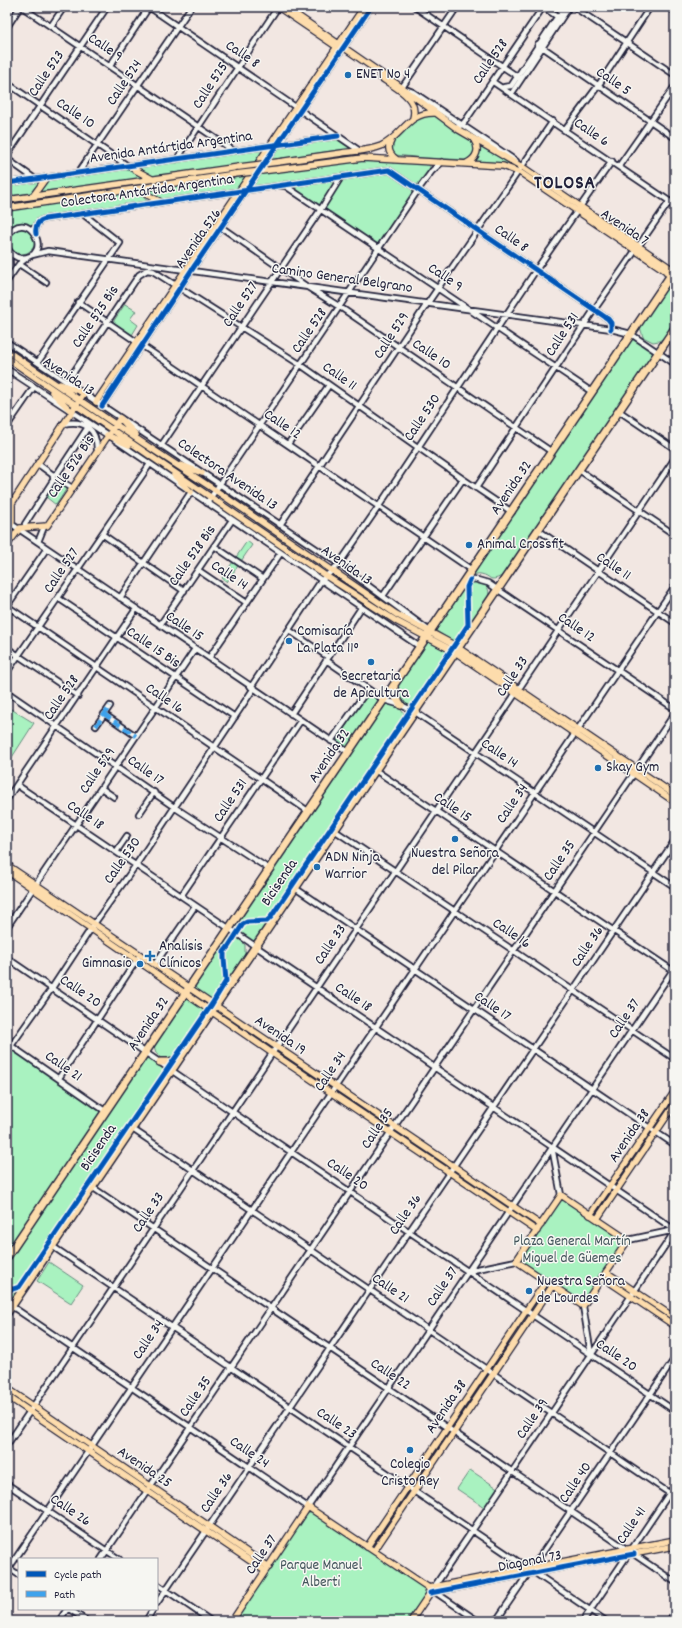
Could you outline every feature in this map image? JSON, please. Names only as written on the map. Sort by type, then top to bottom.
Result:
[{"type":"highway","name":"Avenida 32","points":[[7,1257],[675,269]]},
{"type":"highway","points":[[7,1313],[9,1305],[52,1246],[131,1128],[172,1070],[675,328]]},
{"type":"highway","points":[[394,686],[395,696],[401,705]]},
{"type":"highway","points":[[160,1062],[169,1062],[179,1059]]},
{"type":"main road","name":"Avenida 7","points":[[278,7],[340,47],[474,140],[579,208],[637,248],[666,270],[675,284]]},
{"type":"main road","name":"Avenida 7","points":[[285,7],[340,47]]},
{"type":"main road","name":"Avenida 526","points":[[102,406],[139,344],[188,270],[302,110],[364,7]]},
{"type":"main road","name":"Avenida 526","points":[[219,226],[239,191],[296,106],[371,7]]},
{"type":"main road","name":"Avenida 7","points":[[402,89],[414,105],[414,118]]},
{"type":"main road","points":[[414,118],[424,114],[435,113]]},
{"type":"main road","name":"Avenida Antártida Argentina","points":[[7,200],[360,151],[378,147],[391,141],[414,118]]},
{"type":"main road","points":[[7,208],[235,174],[357,158],[467,163],[474,158],[477,151],[474,140]]},
{"type":"main road","points":[[391,141],[389,144],[389,152],[394,158],[398,159]]},
{"type":"main road","name":"Avenida 7","points":[[467,163],[500,165],[520,169]]},
{"type":"main road","points":[[128,166],[152,179]]},
{"type":"main road","points":[[33,196],[46,178]]},
{"type":"main road","points":[[136,189],[161,202]]},
{"type":"main road","name":"Avenida 7","points":[[637,248],[668,267],[675,269]]},
{"type":"main road","name":"Avenida 526","points":[[96,402],[139,344]]},
{"type":"main road","name":"Avenida 13","points":[[7,351],[76,405],[143,443],[215,490],[428,635]]},
{"type":"main road","name":"Avenida 13","points":[[7,358],[80,400],[142,450],[167,468],[211,496],[326,576],[396,621],[457,650],[635,772],[675,802]]},
{"type":"main road","points":[[7,532],[12,503],[84,393],[45,381]]},
{"type":"main road","points":[[45,381],[72,412]]},
{"type":"main road","points":[[120,418],[143,443]]},
{"type":"main road","name":"Calle 526 Bis","points":[[44,527],[48,525],[97,450],[120,418]]},
{"type":"main road","points":[[108,435],[142,450]]},
{"type":"main road","points":[[170,461],[202,473]]},
{"type":"main road","points":[[167,468],[191,492]]},
{"type":"main road","points":[[7,545],[18,529],[26,527],[44,527]]},
{"type":"main road","name":"Avenida 13","points":[[635,772],[675,795]]},
{"type":"main road","name":"Avenida 19","points":[[7,865],[34,887]]},
{"type":"main road","name":"Avenida 19","points":[[7,871],[93,926],[187,991],[276,1047],[541,1225]]},
{"type":"main road","name":"Avenida 19","points":[[139,957],[155,964],[187,991]]},
{"type":"main road","name":"Avenida 19","points":[[213,1008],[272,1053],[537,1231]]},
{"type":"main road","name":"Avenida 38","points":[[590,1215],[675,1091]]},
{"type":"main road","name":"Avenida 38","points":[[597,1219],[675,1104]]},
{"type":"main road","points":[[561,1195],[590,1215],[628,1240],[583,1306],[516,1261],[561,1195]]},
{"type":"main road","points":[[606,1272],[675,1318]]},
{"type":"main road","points":[[602,1277],[675,1326]]},
{"type":"main road","name":"Avenida 38","points":[[367,1547],[546,1281]]},
{"type":"main road","name":"Avenida 38","points":[[374,1551],[553,1285]]},
{"type":"main road","name":"Avenida 25","points":[[7,1388],[31,1409]]},
{"type":"main road","name":"Avenida 25","points":[[7,1396],[31,1409],[267,1569]]},
{"type":"main road","name":"Calle 24","points":[[308,1507],[432,1590]]},
{"type":"main road","name":"Calle 37","points":[[232,1621],[308,1507]]},
{"type":"main road","name":"Diagonal 73","points":[[630,1552],[675,1540]]},
{"type":"main road","name":"Diagonal 73","points":[[432,1590],[630,1552],[675,1546]]},
{"type":"main road","name":"Calle 39","points":[[411,1621],[432,1590]]},
{"type":"street","name":"Calle 9","points":[[21,7],[234,151]]},
{"type":"street","points":[[7,27],[21,7]]},
{"type":"street","points":[[51,26],[64,7]]},
{"type":"street","name":"Calle 523","points":[[7,155],[107,7]]},
{"type":"street","points":[[110,66],[149,7]]},
{"type":"street","name":"Calle 8","points":[[149,7],[360,151]]},
{"type":"street","name":"Calle 524","points":[[78,173],[191,7]]},
{"type":"street","name":"Calle 525","points":[[177,159],[278,7]]},
{"type":"street","points":[[414,7],[519,78]]},
{"type":"street","points":[[402,89],[458,7]]},
{"type":"street","points":[[543,7],[559,18]]},
{"type":"street","name":"Calle 528","points":[[462,125],[503,68],[543,7]]},
{"type":"street","points":[[512,93],[519,78],[559,18],[564,7]]},
{"type":"street","points":[[559,18],[570,7]]},
{"type":"street","points":[[574,7],[675,75]]},
{"type":"street","points":[[566,130],[598,86],[650,7]]},
{"type":"street","points":[[668,7],[675,11]]},
{"type":"street","name":"Calle 5","points":[[540,46],[675,138]]},
{"type":"street","points":[[502,87],[506,88],[510,86],[519,78]]},
{"type":"street","name":"Calle 6","points":[[493,82],[512,93],[674,202]]},
{"type":"street","name":"Calle 10","points":[[7,83],[128,166]]},
{"type":"street","points":[[619,166],[675,86]]},
{"type":"street","name":"Avenida 7","points":[[402,89],[413,92],[508,155],[520,169]]},
{"type":"street","name":"Calle 529","points":[[280,525],[427,304],[553,121]]},
{"type":"street","points":[[456,127],[462,125]]},
{"type":"street","name":"Avenida Antártida Argentina","points":[[7,183],[338,136]]},
{"type":"street","points":[[7,160],[36,179]]},
{"type":"street","points":[[429,161],[432,165],[432,171]]},
{"type":"street","name":"Calle 530","points":[[9,1045],[52,988],[136,865],[235,717],[321,581],[339,564],[506,314],[612,161]]},
{"type":"street","name":"Calle 528","points":[[207,503],[351,292],[418,190],[432,171],[442,162]]},
{"type":"street","name":"Colectora Antártida Argentina","points":[[36,234],[37,226],[41,220],[389,170],[392,171]]},
{"type":"street","name":"Calle 8","points":[[392,171],[610,321],[611,329]]},
{"type":"street","name":"Calle 527","points":[[161,446],[271,281],[321,210],[341,177]]},
{"type":"street","name":"Calle 9","points":[[284,185],[592,392]]},
{"type":"street","name":"Calle 531","points":[[476,488],[594,310],[667,205],[674,202]]},
{"type":"street","points":[[38,362],[78,302],[120,244],[83,214]]},
{"type":"street","points":[[7,235],[15,228],[20,226],[27,227],[36,234],[38,241],[38,246],[30,256],[19,264],[7,281]]},
{"type":"street","name":"Calle 10","points":[[219,226],[552,452]]},
{"type":"street","points":[[38,241],[48,250]]},
{"type":"street","points":[[7,247],[10,252],[18,258],[30,256]]},
{"type":"street","name":"Camino General Belgrano","points":[[30,256],[48,250],[584,325],[631,334]]},
{"type":"street","points":[[7,273],[10,266],[10,252]]},
{"type":"street","points":[[19,264],[46,282]]},
{"type":"street","name":"Calle 11","points":[[147,270],[156,272],[178,285],[240,327],[301,365],[512,512]]},
{"type":"street","name":"Calle 525 Bis","points":[[67,382],[139,275],[147,270]]},
{"type":"street","name":"Calle 12","points":[[78,302],[320,465],[472,570]]},
{"type":"street","points":[[631,334],[675,364]]},
{"type":"street","name":"Colectora Avenida 13","points":[[7,342],[339,564],[420,623],[428,635]]},
{"type":"street","points":[[7,369],[108,435],[280,554],[420,647]]},
{"type":"street","points":[[288,444],[329,385]]},
{"type":"street","points":[[7,426],[34,387]]},
{"type":"street","points":[[619,411],[675,449]]},
{"type":"street","points":[[63,424],[77,423],[88,427],[96,439],[97,450]]},
{"type":"street","points":[[26,527],[25,524],[88,427]]},
{"type":"street","name":"Calle 33","points":[[7,1445],[675,458]]},
{"type":"street","points":[[38,464],[72,488]]},
{"type":"street","name":"Calle 527","points":[[7,672],[150,464]]},
{"type":"street","points":[[579,470],[675,535]]},
{"type":"street","points":[[383,596],[463,479]]},
{"type":"street","points":[[120,598],[191,492]]},
{"type":"street","points":[[7,509],[12,503]]},
{"type":"street","name":"Calle 528 Bis","points":[[160,625],[232,520]]},
{"type":"street","name":"Calle 15","points":[[9,523],[348,752]]},
{"type":"street","name":"Calle 526 Bis","points":[[38,542],[44,527]]},
{"type":"street","name":"Calle 11","points":[[538,530],[675,623]]},
{"type":"street","points":[[102,534],[184,591]]},
{"type":"street","points":[[214,546],[263,579]]},
{"type":"street","points":[[7,606],[47,548]]},
{"type":"street","points":[[209,658],[280,554]]},
{"type":"street","name":"Calle 14","points":[[198,570],[247,603]]},
{"type":"street","name":"Calle 12","points":[[462,586],[470,580],[478,579],[488,583],[675,709]]},
{"type":"street","name":"Calle 34","points":[[8,1569],[675,586]]},
{"type":"street","name":"Calle 15 Bis","points":[[58,598],[235,717]]},
{"type":"street","name":"Calle 16","points":[[7,606],[308,811]]},
{"type":"street","points":[[291,714],[361,608]]},
{"type":"street","name":"Calle 528","points":[[7,800],[136,609]]},
{"type":"street","name":"Calle 14","points":[[289,630],[384,700],[401,705],[415,712],[675,887]]},
{"type":"street","points":[[7,648],[78,696]]},
{"type":"street","name":"Calle 529","points":[[7,927],[195,649]]},
{"type":"street","points":[[331,741],[368,689]]},
{"type":"street","name":"Calle 17","points":[[7,692],[174,807],[269,869]]},
{"type":"street","points":[[96,726],[110,706]]},
{"type":"street","name":"Calle 35","points":[[102,1558],[675,713]]},
{"type":"street","points":[[104,714],[136,736]]},
{"type":"street","name":"Calle 531","points":[[181,896],[301,720]]},
{"type":"street","name":"Calle 15","points":[[375,770],[495,852],[674,970]]},
{"type":"street","name":"Calle 18","points":[[17,785],[675,1230]]},
{"type":"street","points":[[101,788],[114,797]]},
{"type":"street","points":[[139,814],[154,792]]},
{"type":"street","name":"Calle 16","points":[[334,830],[675,1059]]},
{"type":"street","points":[[116,852],[127,836]]},
{"type":"street","name":"Calle 36","points":[[158,1602],[675,840]]},
{"type":"street","name":"Calle 17","points":[[295,888],[675,1145]]},
{"type":"street","points":[[155,964],[195,906]]},
{"type":"street","points":[[60,1078],[139,957]]},
{"type":"street","name":"Calle 20","points":[[7,958],[675,1411]]},
{"type":"street","name":"Calle 37","points":[[308,1507],[674,970]]},
{"type":"street","name":"Calle 21","points":[[9,1045],[60,1078],[105,1111]]},
{"type":"street","name":"Calle 21","points":[[131,1128],[675,1497]]},
{"type":"street","points":[[552,1147],[561,1195]]},
{"type":"street","name":"Calle 22","points":[[92,1187],[675,1582]]},
{"type":"street","points":[[628,1240],[675,1230]]},
{"type":"street","name":"Calle 39","points":[[432,1590],[675,1230]]},
{"type":"street","name":"Calle 23","points":[[52,1246],[606,1621]]},
{"type":"street","points":[[468,1271],[516,1261]]},
{"type":"street","name":"Calle 24","points":[[9,1305],[308,1507]]},
{"type":"street","points":[[583,1306],[591,1354]]},
{"type":"street","name":"Calle 40","points":[[496,1621],[675,1358]]},
{"type":"street","name":"Calle 26","points":[[7,1484],[118,1558]]},
{"type":"street","name":"Calle 41","points":[[583,1621],[675,1485]]},
{"type":"street","points":[[8,1569],[18,1574]]},
{"type":"street","points":[[158,1585],[211,1621]]},
{"type":"street","name":"Calle 24","points":[[432,1590],[478,1621]]},
{"type":"street","points":[[59,1621],[67,1610]]},
{"type":"street","points":[[70,1610],[87,1621]]},
{"type":"street","points":[[146,1621],[152,1610]]},
{"type":"street","points":[[669,1621],[675,1612]]},
{"type":"green space","points":[[433,115],[473,142],[474,152],[473,156],[469,160],[395,155],[391,149],[393,142],[416,118]]},
{"type":"green space","points":[[338,137],[353,148],[269,160],[279,146]]},
{"type":"green space","points":[[478,145],[515,167],[502,163],[474,161]]},
{"type":"green space","points":[[266,148],[257,162],[151,176],[135,167]]},
{"type":"green space","points":[[358,160],[427,163],[430,166],[430,169],[418,186],[389,167],[251,187],[260,174]]},
{"type":"green space","points":[[129,168],[143,178],[38,192],[49,179]]},
{"type":"green space","points":[[389,172],[415,191],[379,245],[324,209],[343,178]]},
{"type":"green space","points":[[248,176],[239,188],[156,201],[142,191]]},
{"type":"green space","points":[[334,180],[335,182],[321,204],[318,205],[290,186]]},
{"type":"green space","points":[[35,181],[38,184],[30,193],[7,196],[7,184]]},
{"type":"green space","points":[[137,192],[149,202],[44,216],[38,220],[34,228],[27,225],[18,224],[8,229],[7,210]]},
{"type":"green space","points":[[22,228],[31,232],[35,241],[31,250],[22,254],[13,250],[9,241],[13,232]]},
{"type":"green space","points":[[670,280],[675,291],[675,321],[664,338],[653,342],[643,337],[640,327]]},
{"type":"green space","points":[[125,304],[136,311],[130,319],[138,325],[132,335],[113,322]]},
{"type":"green space","points":[[632,337],[654,352],[502,576],[492,579],[480,574],[471,575]]},
{"type":"green space","points":[[56,481],[67,488],[56,505],[46,497]]},
{"type":"green space","points":[[247,541],[252,545],[227,582],[222,578]]},
{"type":"green space","points":[[474,581],[484,583],[487,586],[489,593],[488,597],[457,644],[435,630],[466,582]]},
{"type":"green space","points":[[426,641],[451,653],[418,702],[407,706],[398,701],[396,688]]},
{"type":"green space","points":[[368,692],[381,699],[348,748],[336,741]]},
{"type":"green space","points":[[385,702],[399,707],[404,714],[403,722],[255,943],[233,927]]},
{"type":"green space","points":[[11,709],[34,723],[7,765],[7,715]]},
{"type":"green space","points":[[234,937],[240,939],[245,945],[245,956],[214,1002],[193,987],[223,942],[227,938]]},
{"type":"green space","points":[[186,996],[208,1010],[176,1058],[164,1060],[156,1053],[154,1043]]},
{"type":"green space","points":[[7,1047],[100,1109],[100,1112],[7,1250]]},
{"type":"green space","points":[[146,1055],[168,1070],[11,1301],[7,1299],[7,1260]]},
{"type":"green space","name":"Plaza General Martín Miguel de Güemes","points":[[561,1200],[564,1200],[622,1239],[623,1242],[584,1301],[580,1301],[521,1261],[521,1258]]},
{"type":"green space","points":[[49,1262],[83,1285],[71,1303],[37,1281]]},
{"type":"green space","points":[[470,1470],[499,1489],[487,1509],[457,1489]]},
{"type":"green space","name":"Parque Manuel Alberti","points":[[309,1513],[314,1513],[424,1588],[425,1590],[423,1591],[426,1592],[426,1596],[408,1621],[234,1621],[305,1516]]},
{"type":"marked path","points":[[96,726],[110,706]]},
{"type":"marked path","points":[[104,714],[136,736]]},
{"type":"cycle path","points":[[102,406],[191,271],[371,7]]},
{"type":"cycle path","points":[[7,183],[338,136]]},
{"type":"cycle path","points":[[36,234],[37,225],[40,221],[45,219],[389,170],[608,319],[611,323],[611,329]]},
{"type":"cycle path","name":"Bicisenda","points":[[7,1288],[13,1289],[19,1287],[212,1004],[226,981],[224,952],[243,924],[247,922],[267,921],[271,917],[468,625],[467,587],[470,580]]},
{"type":"cycle path","points":[[430,1593],[634,1554]]},
{"type":"place","name":"ENET No 4","points":[[348,75]]},
{"type":"place","name":"Animal Crossfit","points":[[469,545]]},
{"type":"place","name":"Comisaría La Plata 11°","points":[[289,641]]},
{"type":"place","name":"Secretaria de Apicultura","points":[[371,662]]},
{"type":"place","name":"Skay Gym","points":[[598,768]]},
{"type":"place","name":"Nuestra Señora del Pilar","points":[[455,839]]},
{"type":"place","name":"ADN Ninja Warrior","points":[[317,867]]},
{"type":"place","name":"Analisis Clínicos","points":[[150,956]]},
{"type":"place","name":"Gimnasio","points":[[140,964]]},
{"type":"place","name":"Nuestra Señora de Lourdes","points":[[529,1291]]},
{"type":"place","name":"Colegio Cristo Rey","points":[[410,1450]]},
{"type":"district","name":"TOLOSA","points":[[565,184]]}]
